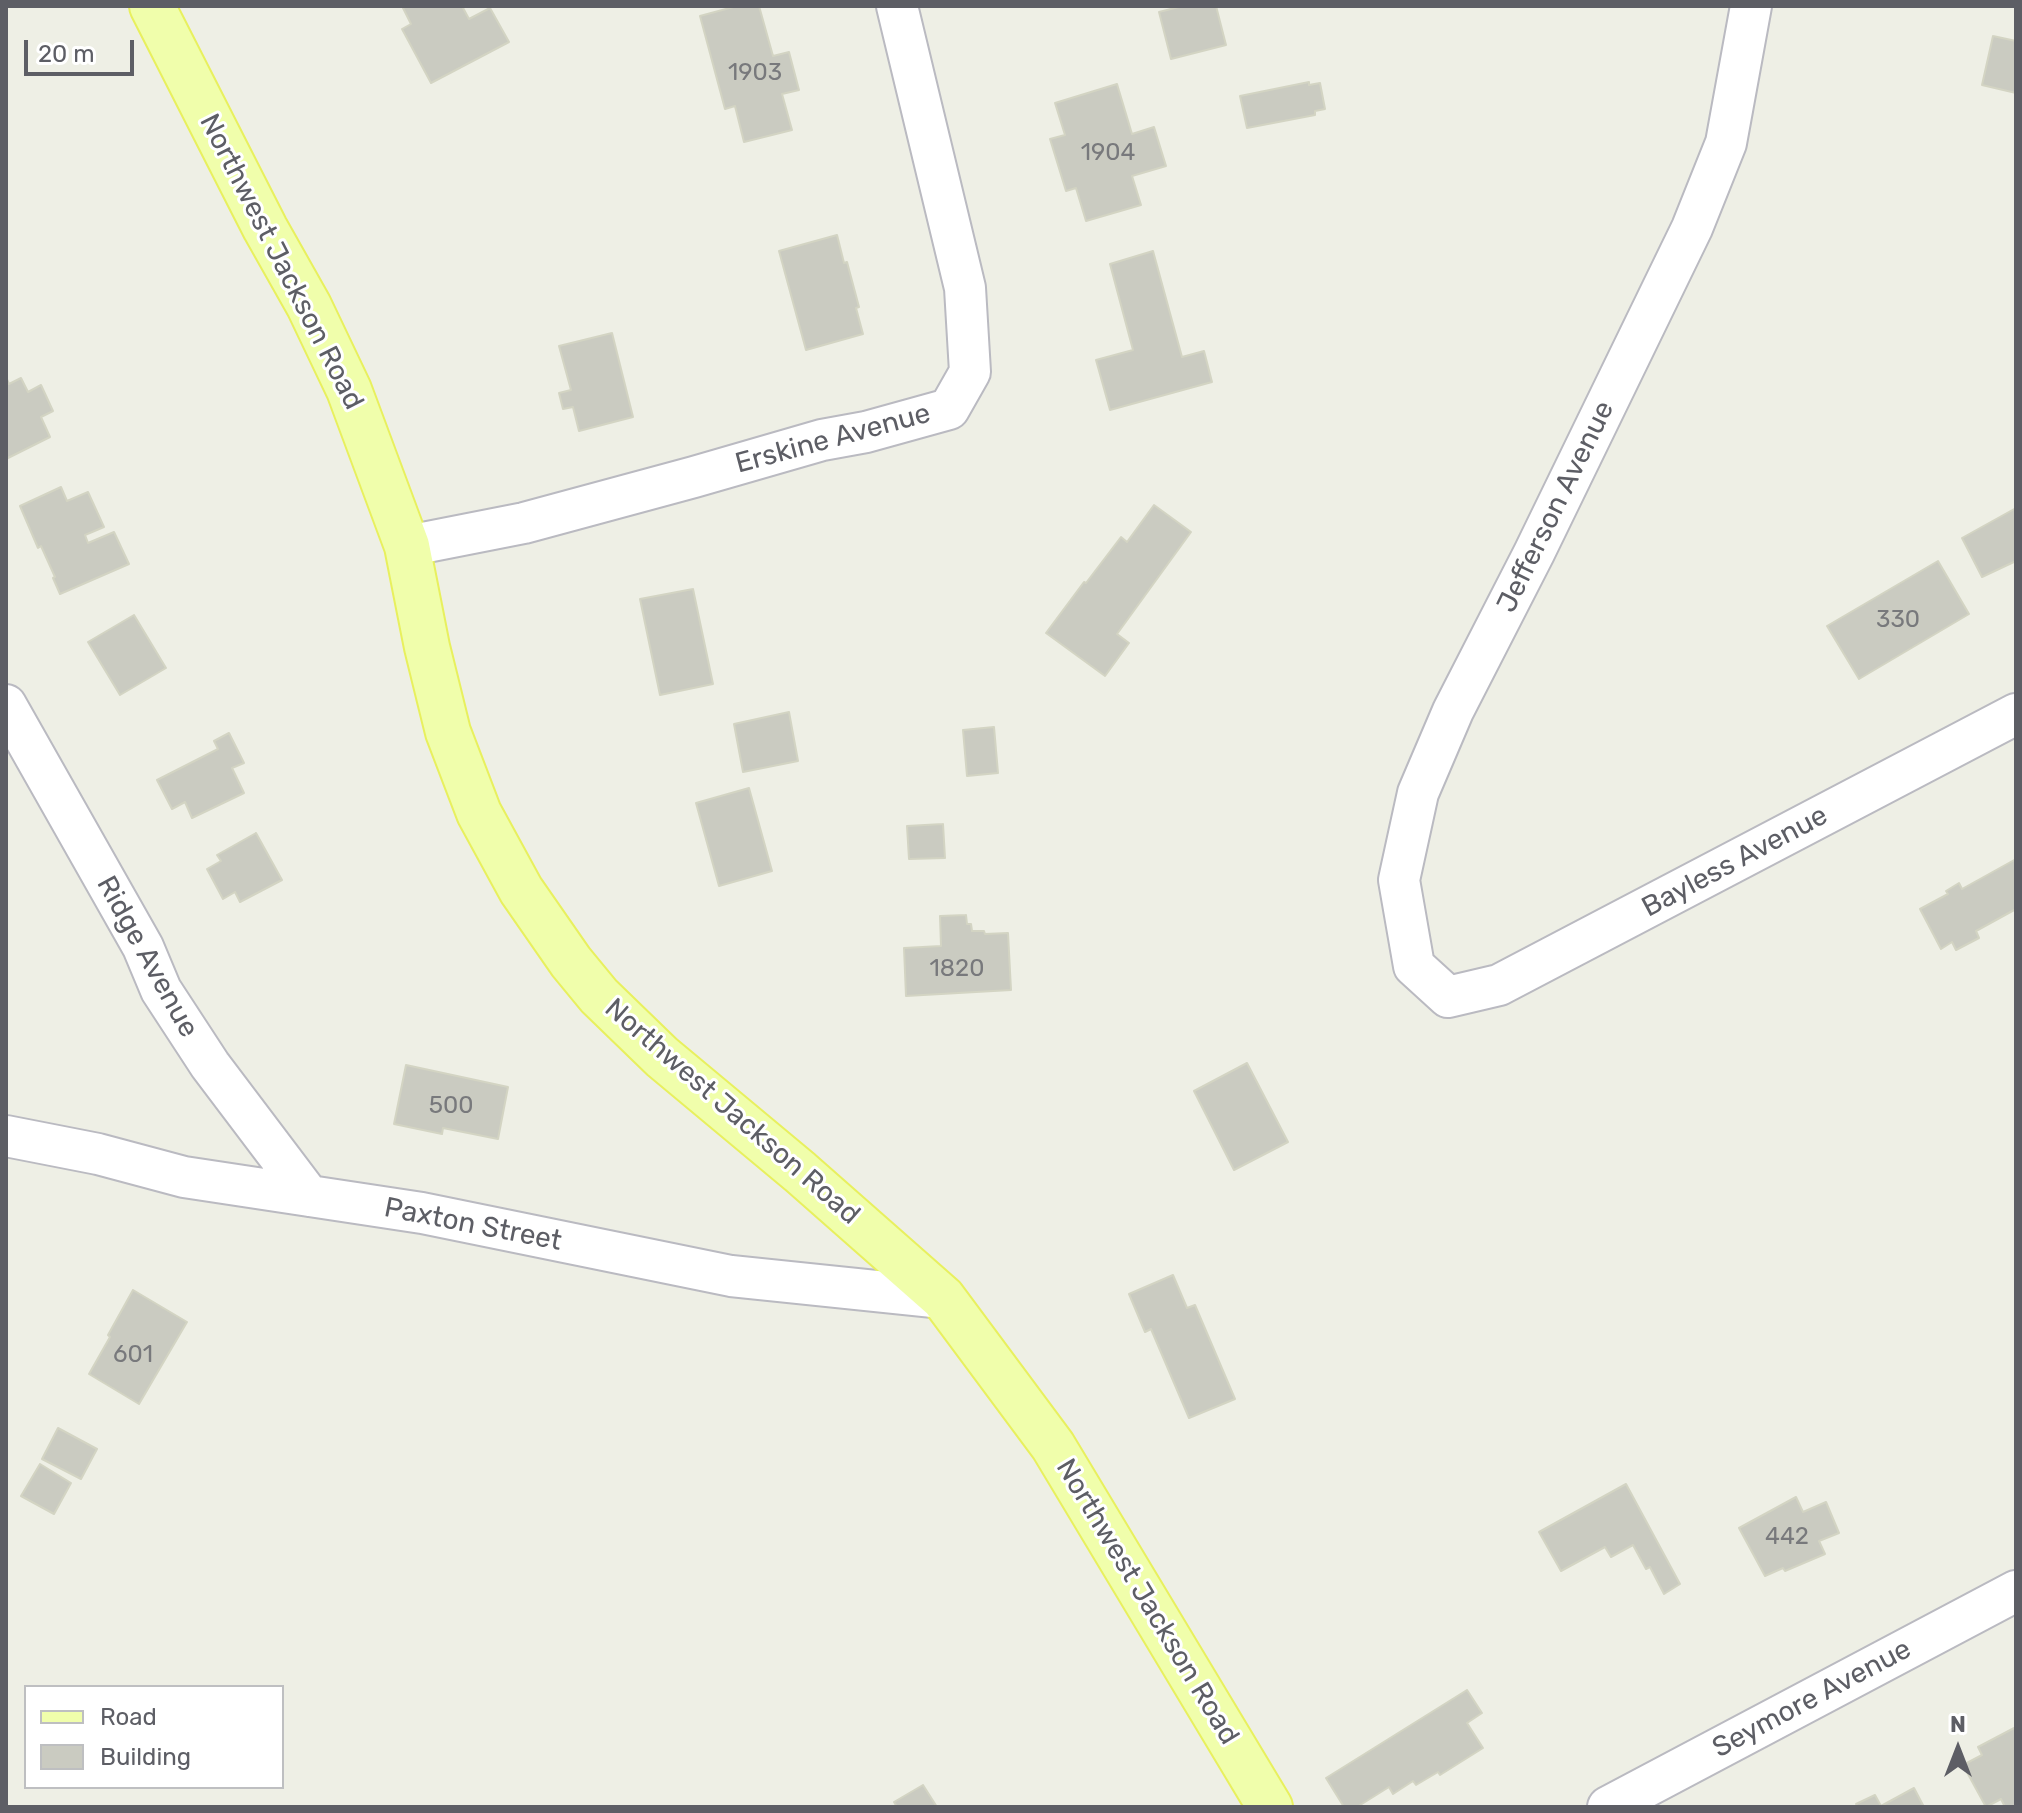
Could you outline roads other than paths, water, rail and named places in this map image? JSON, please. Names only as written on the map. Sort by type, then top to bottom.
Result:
[{"type":"main road","name":"Northwest Jackson Road","points":[[152,6],[265,228],[309,306],[349,390],[407,546],[448,732],[479,813],[521,890],[571,962],[599,996],[662,1057],[800,1172],[943,1298],[1053,1446],[1270,1807]]},
{"type":"street","name":"Erskine Avenue","points":[[407,546],[524,523],[822,440],[866,432],[949,409],[970,372],[965,288],[897,6]]},
{"type":"street","name":"Jefferson Avenue","points":[[1448,997],[1414,966],[1399,880],[1418,793],[1453,711],[1534,553],[1692,228],[1726,143],[1751,6]]},
{"type":"street","name":"Ridge Avenue","points":[[6,705],[143,947],[161,990],[210,1065],[309,1196]]},
{"type":"street","name":"Bayless Avenue","points":[[1448,997],[1499,985],[2016,714]]},
{"type":"street","name":"Paxton Street","points":[[6,1136],[98,1154],[184,1177],[422,1213],[731,1276],[943,1298]]},
{"type":"street","name":"Seymore Avenue","points":[[1608,1807],[2016,1591]]}]
